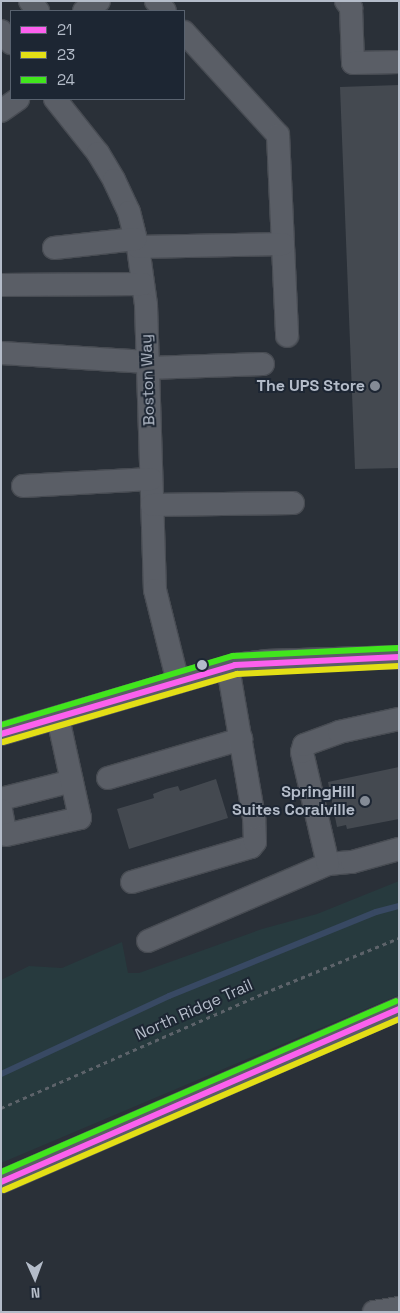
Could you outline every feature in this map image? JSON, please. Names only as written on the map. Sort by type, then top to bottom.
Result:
[{"type":"street","points":[[86,10],[99,1]]},
{"type":"street","points":[[346,1],[351,8],[353,63],[399,62]]},
{"type":"street","points":[[1,31],[10,42]]},
{"type":"street","points":[[185,33],[278,135],[288,336]]},
{"type":"street","points":[[1,111],[17,100]]},
{"type":"street","name":"Boston Way","points":[[56,100],[98,153],[114,180],[137,243],[143,284],[148,365],[155,590],[178,682]]},
{"type":"street","points":[[54,248],[137,243],[283,244]]},
{"type":"street","points":[[1,285],[143,284]]},
{"type":"street","points":[[1,353],[148,365],[263,364]]},
{"type":"street","points":[[23,486],[151,479]]},
{"type":"street","points":[[152,504],[292,503]]},
{"type":"street","points":[[1,734],[228,667],[268,661],[399,657]]},
{"type":"street","points":[[132,882],[251,847],[255,842],[241,739],[228,667]]},
{"type":"street","points":[[1,810],[6,834],[80,818],[58,718]]},
{"type":"street","points":[[328,864],[302,752],[304,745],[332,734],[399,719]]},
{"type":"street","points":[[108,778],[241,739]]},
{"type":"street","points":[[1,799],[72,781]]},
{"type":"street","points":[[148,941],[328,864],[352,862],[399,850]]},
{"type":"street","points":[[1,1182],[399,1009]]},
{"type":"street","points":[[374,1312],[399,1308]]},
{"type":"path","name":"North Ridge Trail","points":[[1,1108],[264,993],[399,938]]},
{"type":"green space","points":[[399,881],[399,995],[1,1163],[1,980],[29,966],[62,968],[122,942],[128,973],[139,973],[262,929],[317,914]]},
{"type":"building","points":[[399,85],[399,468],[355,469],[340,87]]},
{"type":"building","name":"SpringHill Suites Coralville","points":[[399,767],[399,819],[347,829],[346,825],[337,827],[328,782]]},
{"type":"building","points":[[216,779],[228,818],[129,849],[117,809],[154,798],[153,794],[166,789],[178,786],[180,791]]},
{"type":"waterway","points":[[1,1074],[169,996],[376,912],[399,906]]},
{"type":"transit line","name":"24","points":[[1,725],[233,656],[399,648]]},
{"type":"transit line","name":"21","points":[[1,734],[235,665],[399,657]]},
{"type":"transit line","name":"23","points":[[3,742],[237,674],[399,666]]},
{"type":"transit line","name":"24","points":[[1,1172],[396,1001]]},
{"type":"transit line","name":"21","points":[[1,1182],[399,1009]]},
{"type":"transit line","name":"23","points":[[4,1190],[399,1019]]},
{"type":"place","name":"The UPS Store","points":[[375,386]]},
{"type":"place","name":"SpringHill Suites Coralville","points":[[365,801]]}]
